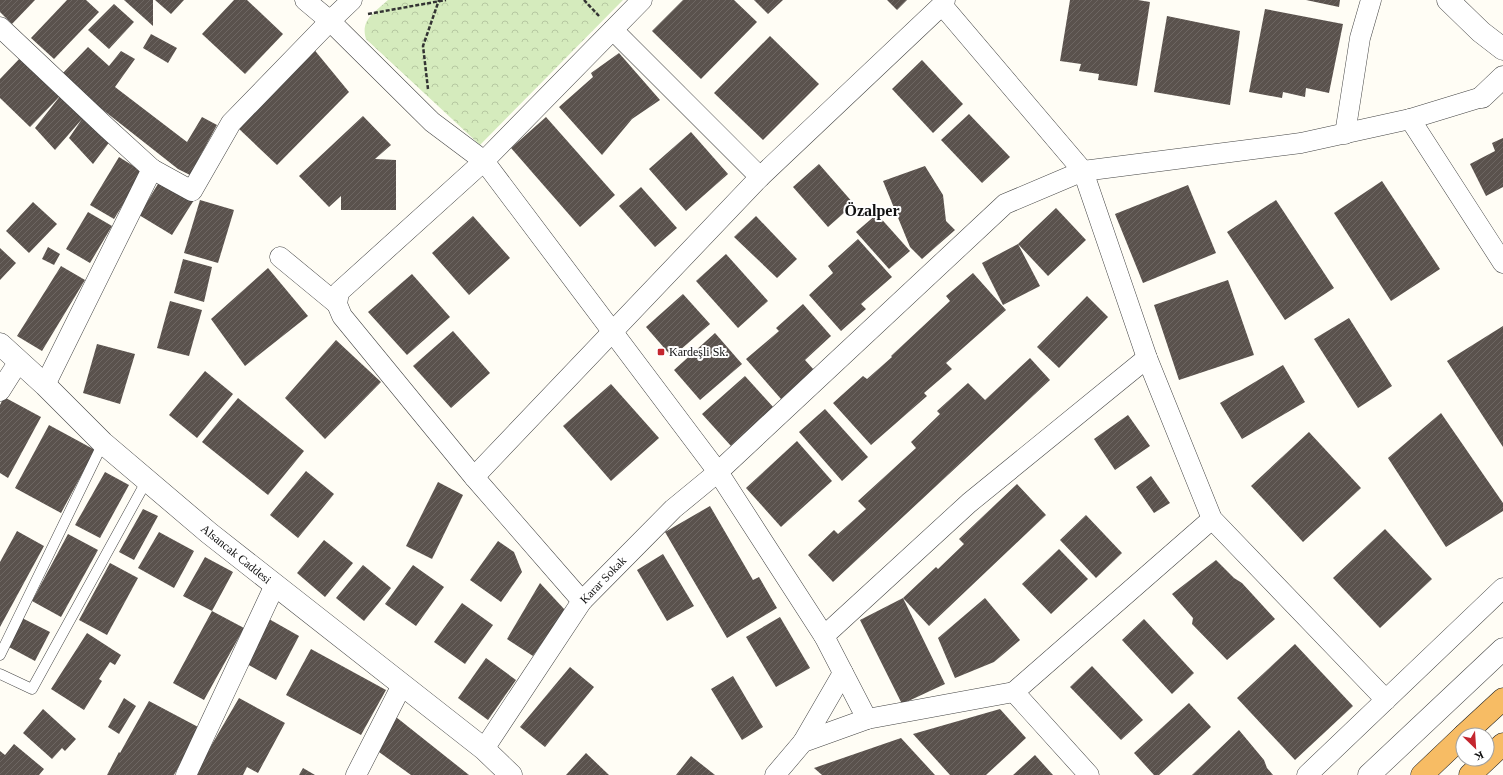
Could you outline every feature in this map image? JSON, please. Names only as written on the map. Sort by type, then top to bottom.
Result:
[{"type":"highway","points":[[1473,727],[1503,699]]},
{"type":"highway","points":[[1422,775],[1455,744]]},
{"type":"highway","points":[[1470,775],[1503,744]]},
{"type":"street","points":[[305,0],[330,21],[432,122],[484,162],[718,472],[824,636],[868,719]]},
{"type":"street","points":[[0,27],[152,169],[192,191],[232,124],[330,21],[352,0]]},
{"type":"street","points":[[337,304],[339,292],[484,162],[642,0]]},
{"type":"street","points":[[1345,134],[1360,38],[1371,0]]},
{"type":"street","points":[[1448,0],[1481,32],[1503,49]]},
{"type":"street","points":[[474,477],[760,177],[944,2],[1083,171],[1148,358],[1212,519],[1386,700]]},
{"type":"street","points":[[613,30],[760,177]]},
{"type":"street","points":[[1492,97],[1503,77]]},
{"type":"street","name":"Karar Sokak","points":[[484,749],[582,600],[673,509],[718,472],[1005,204],[1083,171],[1301,143],[1410,119],[1492,97]]},
{"type":"street","points":[[1410,119],[1503,263]]},
{"type":"street","points":[[45,385],[152,169]]},
{"type":"street","points":[[280,257],[337,304],[342,316],[474,477],[582,600]]},
{"type":"street","name":"Alsancak Caddesi","points":[[0,344],[45,385],[103,443],[209,533],[484,749],[509,775]]},
{"type":"street","points":[[824,636],[969,503],[1148,358]]},
{"type":"street","points":[[0,391],[18,361]]},
{"type":"street","points":[[803,742],[868,719],[1014,692],[1212,519]]},
{"type":"street","points":[[186,775],[276,585]]},
{"type":"street","points":[[1307,775],[1503,588]]},
{"type":"street","points":[[1369,775],[1503,649]]},
{"type":"street","points":[[775,775],[803,742],[843,673]]},
{"type":"street","points":[[356,775],[402,685]]},
{"type":"street","points":[[1014,692],[1089,775]]},
{"type":"lane","points":[[0,655],[103,443]]},
{"type":"lane","points":[[0,674],[32,689],[147,480]]},
{"type":"path","points":[[330,21],[446,0]]},
{"type":"path","points":[[432,122],[423,46],[439,1]]},
{"type":"green space","points":[[388,0],[623,0],[480,145],[366,39],[365,27],[367,21]]},
{"type":"building","points":[[0,0],[35,0],[12,24],[0,12]]},
{"type":"building","points":[[67,0],[86,0],[99,12],[54,59],[31,38]]},
{"type":"building","points":[[124,0],[153,0],[153,26]]},
{"type":"building","points":[[155,0],[184,0],[171,14]]},
{"type":"building","points":[[234,0],[247,0],[283,34],[245,74],[202,34]]},
{"type":"building","points":[[683,0],[734,0],[757,22],[701,79],[652,31]]},
{"type":"building","points":[[754,0],[783,0],[768,14]]},
{"type":"building","points":[[887,0],[907,0],[897,10]]},
{"type":"building","points":[[1070,0],[1138,0],[1150,2],[1137,86],[1098,80],[1099,74],[1079,71],[1081,64],[1060,61]]},
{"type":"building","points":[[1306,0],[1340,0],[1339,7]]},
{"type":"building","points":[[114,4],[134,22],[109,49],[88,30]]},
{"type":"building","points":[[1265,9],[1343,24],[1329,93],[1306,88],[1305,97],[1283,92],[1282,98],[1249,92]]},
{"type":"building","points":[[1167,16],[1240,31],[1230,105],[1154,92]]},
{"type":"building","points":[[151,34],[177,48],[168,63],[143,48]]},
{"type":"building","points":[[770,36],[819,84],[763,140],[714,93]]},
{"type":"building","points":[[88,47],[109,66],[121,51],[135,59],[115,87],[187,142],[202,117],[217,125],[190,175],[178,169],[84,95],[62,74]]},
{"type":"building","points":[[312,47],[349,92],[277,165],[237,127]]},
{"type":"building","points":[[619,53],[660,100],[632,119],[602,155],[559,107],[593,77],[591,73]]},
{"type":"building","points":[[21,57],[61,95],[30,127],[0,98],[0,79]]},
{"type":"building","points":[[922,60],[963,104],[933,133],[892,89]]},
{"type":"building","points":[[61,95],[111,140],[93,164],[69,138],[82,119],[55,150],[35,128]]},
{"type":"building","points":[[969,114],[1010,157],[982,183],[941,140]]},
{"type":"building","points":[[363,116],[391,145],[375,159],[396,160],[396,210],[341,210],[341,196],[329,207],[299,176]]},
{"type":"building","points":[[546,117],[615,195],[580,227],[511,148]]},
{"type":"building","points":[[691,132],[728,174],[686,211],[649,169]]},
{"type":"building","points":[[1503,138],[1503,187],[1486,196],[1470,164],[1495,151],[1492,143]]},
{"type":"building","points":[[119,157],[143,172],[114,219],[90,205]]},
{"type":"building","points":[[819,164],[854,204],[828,227],[793,187]]},
{"type":"building","points":[[925,166],[943,195],[946,221],[955,230],[922,259],[910,247],[883,181]]},
{"type":"building","points":[[161,179],[194,200],[172,235],[139,215]]},
{"type":"building","points":[[1382,181],[1440,269],[1391,301],[1334,213]]},
{"type":"building","points":[[1188,185],[1216,253],[1143,283],[1115,214]]},
{"type":"building","points":[[641,187],[677,228],[655,247],[619,206]]},
{"type":"building","points":[[200,200],[234,210],[218,263],[184,253]]},
{"type":"building","points":[[1276,200],[1334,288],[1285,320],[1227,232]]},
{"type":"building","points":[[33,202],[57,224],[29,253],[6,231]]},
{"type":"building","points":[[1056,208],[1086,240],[1048,276],[1018,244]]},
{"type":"building","points":[[88,212],[112,226],[90,263],[66,249]]},
{"type":"building","points":[[877,214],[910,251],[889,269],[856,232]]},
{"type":"building","points":[[473,216],[510,258],[469,295],[432,253]]},
{"type":"building","points":[[756,216],[797,259],[777,278],[734,237]]},
{"type":"building","points":[[858,239],[892,277],[861,304],[866,309],[841,331],[809,295],[833,273],[828,266]]},
{"type":"building","points":[[1018,244],[1040,286],[1003,305],[982,263]]},
{"type":"building","points":[[48,247],[60,254],[54,265],[42,259]]},
{"type":"building","points":[[0,248],[16,263],[0,280]]},
{"type":"building","points":[[726,254],[768,301],[738,328],[696,281]]},
{"type":"building","points":[[183,259],[212,267],[204,302],[174,293]]},
{"type":"building","points":[[61,266],[85,280],[42,351],[17,336]]},
{"type":"building","points":[[268,268],[308,316],[245,366],[211,319]]},
{"type":"building","points":[[973,273],[1006,310],[946,363],[952,369],[924,393],[927,396],[871,445],[833,403],[863,376],[867,379],[892,357],[891,356],[950,301],[946,296]]},
{"type":"building","points":[[412,274],[450,317],[407,355],[368,312]]},
{"type":"building","points":[[1228,280],[1254,355],[1179,380],[1154,305]]},
{"type":"building","points":[[683,294],[710,324],[672,357],[646,327]]},
{"type":"building","points":[[1087,296],[1108,317],[1059,368],[1037,347]]},
{"type":"building","points":[[170,301],[202,310],[189,356],[157,348]]},
{"type":"building","points":[[803,304],[831,336],[805,360],[814,370],[781,399],[746,359],[779,331],[776,328]]},
{"type":"building","points":[[1349,318],[1392,386],[1358,408],[1314,339]]},
{"type":"building","points":[[1503,326],[1503,447],[1447,361]]},
{"type":"building","points":[[453,331],[490,373],[451,408],[413,366]]},
{"type":"building","points":[[715,333],[742,364],[700,400],[674,370]]},
{"type":"building","points":[[336,340],[381,382],[325,439],[285,398]]},
{"type":"building","points":[[97,344],[135,354],[120,404],[83,393]]},
{"type":"building","points":[[1030,358],[1050,380],[833,582],[808,555],[834,530],[838,534],[866,509],[858,501],[916,448],[911,442],[940,414],[937,411],[968,383],[985,400]]},
{"type":"building","points":[[1283,365],[1305,402],[1242,439],[1220,403]]},
{"type":"building","points":[[205,371],[233,394],[197,438],[169,415]]},
{"type":"building","points":[[745,376],[774,408],[731,446],[702,414]]},
{"type":"building","points":[[611,384],[659,438],[611,481],[563,426]]},
{"type":"building","points":[[4,397],[41,417],[8,478],[0,473],[0,405]]},
{"type":"building","points":[[238,398],[304,451],[268,495],[202,442]]},
{"type":"building","points":[[825,409],[868,457],[842,481],[799,432]]},
{"type":"building","points":[[1441,413],[1503,503],[1503,511],[1446,547],[1388,458]]},
{"type":"building","points":[[1128,415],[1150,446],[1115,470],[1094,439]]},
{"type":"building","points":[[49,425],[95,450],[61,513],[15,488]]},
{"type":"building","points":[[1309,432],[1361,488],[1303,542],[1251,486]]},
{"type":"building","points":[[797,441],[832,481],[781,527],[746,488]]},
{"type":"building","points":[[306,471],[334,494],[298,538],[270,515]]},
{"type":"building","points":[[105,472],[129,485],[100,538],[75,525]]},
{"type":"building","points":[[1151,476],[1170,503],[1154,513],[1136,487]]},
{"type":"building","points":[[438,482],[463,495],[432,559],[406,546]]},
{"type":"building","points":[[1017,484],[1046,515],[929,626],[903,598],[936,567],[938,569],[964,544],[959,539]]},
{"type":"building","points":[[710,506],[753,580],[759,577],[777,608],[727,638],[665,532]]},
{"type":"building","points":[[143,509],[158,516],[134,560],[119,552]]},
{"type":"building","points":[[1086,515],[1122,553],[1096,578],[1060,540]]},
{"type":"building","points":[[1385,529],[1432,579],[1380,628],[1333,578]]},
{"type":"building","points":[[17,531],[44,546],[0,627],[0,562]]},
{"type":"building","points":[[159,532],[194,551],[174,588],[138,568]]},
{"type":"building","points":[[68,534],[98,550],[61,617],[32,601]]},
{"type":"building","points":[[324,540],[353,563],[325,597],[297,573]]},
{"type":"building","points":[[498,541],[514,552],[522,572],[501,602],[470,580]]},
{"type":"building","points":[[1059,549],[1088,579],[1051,614],[1022,584]]},
{"type":"building","points":[[663,554],[694,606],[667,621],[637,570]]},
{"type":"building","points":[[205,557],[233,572],[212,611],[183,596]]},
{"type":"building","points":[[1216,560],[1234,578],[1242,583],[1275,619],[1227,660],[1192,624],[1193,618],[1172,594]]},
{"type":"building","points":[[110,563],[138,578],[107,635],[79,620]]},
{"type":"building","points":[[363,565],[391,588],[364,621],[336,598]]},
{"type":"building","points":[[413,565],[444,587],[416,626],[385,604]]},
{"type":"building","points":[[540,583],[565,610],[533,656],[507,639]]},
{"type":"building","points":[[903,598],[945,684],[902,704],[860,620]]},
{"type":"building","points":[[985,598],[1020,640],[994,662],[955,678],[938,638]]},
{"type":"building","points":[[462,603],[493,625],[465,664],[434,642]]},
{"type":"building","points":[[212,611],[244,628],[204,700],[173,683]]},
{"type":"building","points":[[780,617],[810,668],[776,687],[746,637]]},
{"type":"building","points":[[22,618],[50,632],[35,661],[7,646]]},
{"type":"building","points":[[269,619],[299,636],[276,680],[245,663]]},
{"type":"building","points":[[1144,619],[1194,673],[1172,694],[1122,640]]},
{"type":"building","points":[[87,633],[121,655],[115,665],[110,662],[99,679],[102,681],[84,710],[51,689]]},
{"type":"building","points":[[1295,644],[1353,706],[1295,760],[1237,698]]},
{"type":"building","points":[[311,649],[386,690],[361,735],[286,695]]},
{"type":"building","points":[[486,658],[516,680],[488,720],[458,698]]},
{"type":"building","points":[[1092,666],[1143,720],[1121,740],[1070,687]]},
{"type":"building","points":[[570,667],[594,687],[545,747],[520,727]]},
{"type":"building","points":[[733,676],[763,727],[742,740],[711,689]]},
{"type":"building","points":[[124,698],[136,706],[119,734],[108,727]]},
{"type":"building","points":[[239,698],[285,723],[258,773],[247,767],[243,775],[194,775]]},
{"type":"building","points":[[149,701],[200,728],[174,775],[107,775],[119,752],[120,753]]},
{"type":"building","points":[[1189,703],[1211,727],[1159,775],[1154,775],[1134,753]]},
{"type":"building","points":[[43,709],[76,739],[65,751],[62,748],[52,759],[23,733]]},
{"type":"building","points":[[1000,709],[1026,738],[986,775],[950,775],[913,734]]},
{"type":"building","points":[[396,717],[469,775],[411,775],[379,752]]},
{"type":"building","points":[[1239,730],[1264,760],[1267,768],[1273,775],[1192,775]]},
{"type":"building","points":[[901,738],[935,775],[822,775],[814,768]]},
{"type":"building","points":[[14,744],[44,769],[39,775],[0,775],[0,751],[5,755]]},
{"type":"building","points":[[586,753],[609,775],[566,775]]},
{"type":"building","points":[[1035,755],[1053,775],[1013,775]]},
{"type":"building","points":[[691,756],[715,775],[676,775]]},
{"type":"building","points":[[303,768],[315,775],[299,775]]},
{"type":"place","name":"Kardeşli Sk.","points":[[661,352]]},
{"type":"district","name":"Özalper","points":[[872,210]]}]
